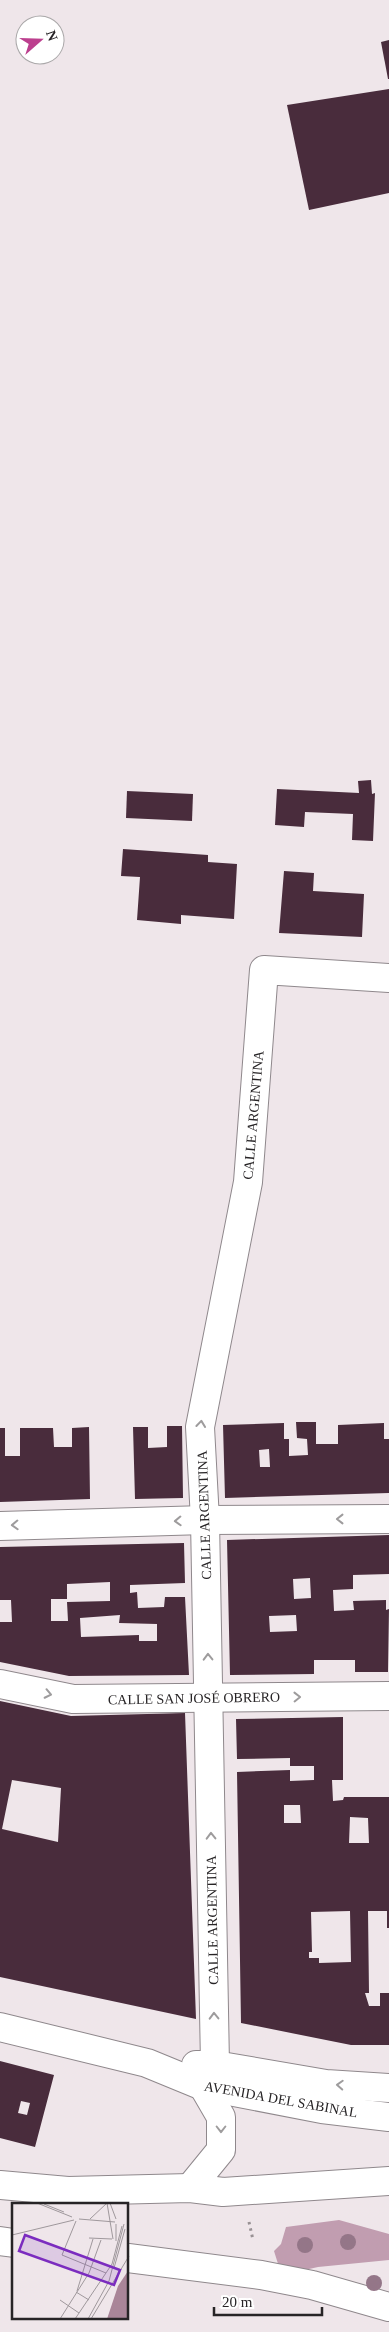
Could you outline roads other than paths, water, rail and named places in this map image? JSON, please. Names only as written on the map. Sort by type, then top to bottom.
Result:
[{"type":"street","name":"CALLE ARGENTINA","points":[[209,2075],[208,1698],[205,1520],[200,1427],[248,1182],[264,970],[389,978]]},
{"type":"street","points":[[0,1526],[205,1520],[389,1519]]},
{"type":"street","name":"CALLE SAN JOSÉ OBRERO","points":[[0,1684],[73,1699],[389,1696]]},
{"type":"street","name":"AVENIDA DEL SABINAL","points":[[0,2027],[147,2063],[209,2075],[322,2108],[389,2117]]},
{"type":"street","points":[[190,2188],[221,2150],[221,2117],[209,2075]]},
{"type":"street","name":"AVENIDA DEL SABINAL","points":[[209,2075],[389,2088]]},
{"type":"street","points":[[0,2185],[68,2192],[190,2188],[223,2192],[389,2181]]},
{"type":"street","points":[[361,2183],[389,2202]]},
{"type":"street","points":[[129,2258],[261,2275],[312,2285],[389,2307]]}]
